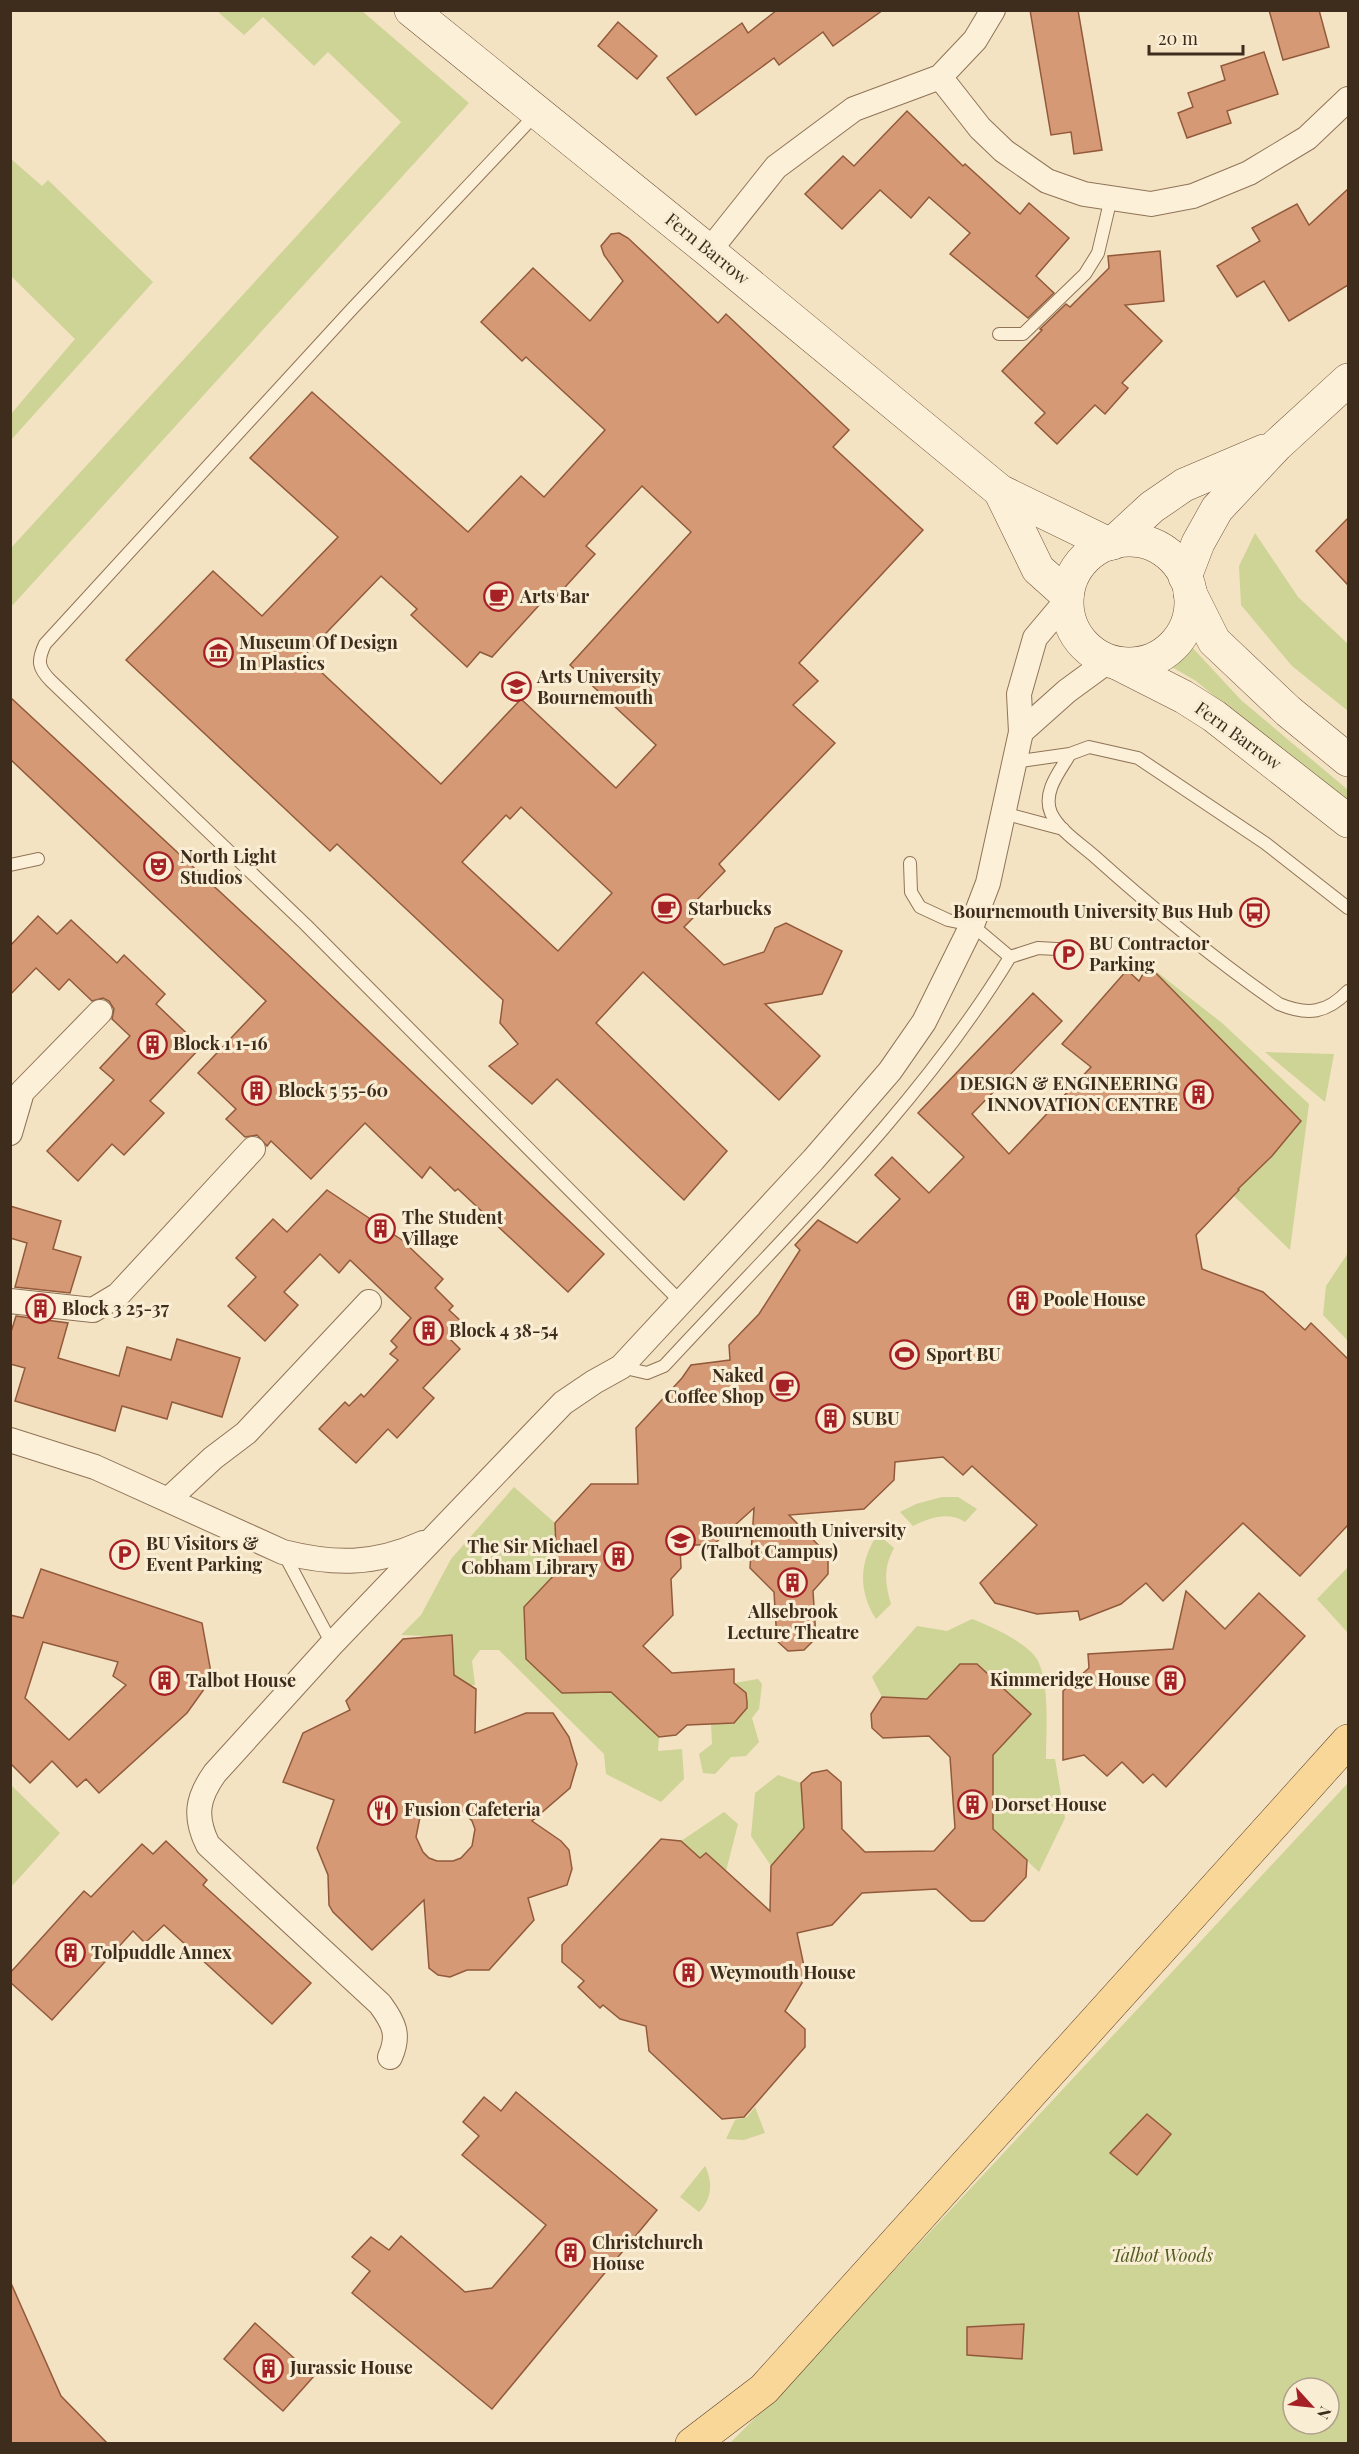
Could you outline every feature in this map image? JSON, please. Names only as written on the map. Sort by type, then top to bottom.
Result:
[{"type":"main road","points":[[692,2444],[764,2389],[1348,1741]]},
{"type":"street","name":"Fern Barrow","points":[[411,10],[709,251],[1000,491],[1111,543],[1138,541],[1158,548],[1174,560],[1214,641],[1288,711],[1348,760]]},
{"type":"street","points":[[709,251],[776,167],[854,109],[940,77],[975,40],[993,10]]},
{"type":"street","points":[[940,77],[980,128],[1026,168],[1063,187],[1151,204],[1217,188],[1249,173],[1307,138],[1348,99]]},
{"type":"street","points":[[1021,732],[1067,692],[1114,662],[1150,661],[1171,648],[1185,628],[1190,609],[1188,585],[1198,543],[1217,509],[1277,445],[1348,380]]},
{"type":"street","points":[[390,2057],[397,2043],[392,2020],[380,2004],[208,1845],[198,1820],[200,1795],[215,1773],[332,1644],[563,1404],[594,1382],[621,1368],[680,1301],[813,1160],[890,1071],[929,1014],[972,925],[988,883],[1021,732],[1019,694],[1035,638],[1067,598],[1072,576],[1092,552],[1111,543],[1152,507],[1184,485],[1277,445]]},
{"type":"street","name":"Fern Barrow","points":[[1000,491],[1038,569],[1067,598],[1070,623],[1077,637],[1092,653],[1184,697],[1214,716],[1348,821]]},
{"type":"street","points":[[11,1128],[22,1092],[100,1012]]},
{"type":"street","points":[[10,1301],[93,1311],[118,1295],[253,1149]]},
{"type":"street","points":[[169,1500],[213,1458],[246,1433],[369,1302]]},
{"type":"street","points":[[10,1440],[95,1467],[283,1552],[330,1561],[370,1561],[397,1555],[434,1538]]},
{"type":"lane","points":[[538,112],[351,310],[52,635],[39,658],[41,671],[298,917],[680,1301]]},
{"type":"lane","points":[[999,334],[1023,334],[1085,274],[1098,253],[1111,198]]},
{"type":"lane","points":[[1013,762],[1070,754],[1089,747],[1138,758],[1265,843],[1348,908]]},
{"type":"lane","points":[[1070,754],[1052,783],[1049,799],[1051,813],[1063,829],[1127,886],[1279,1004],[1311,1011],[1328,1008],[1348,991]]},
{"type":"lane","points":[[1003,813],[1063,829]]},
{"type":"lane","points":[[10,865],[38,859]]},
{"type":"lane","points":[[910,863],[911,892],[920,908],[948,920],[972,925],[1010,957]]},
{"type":"lane","points":[[621,1368],[647,1373],[664,1366],[790,1229],[861,1157],[981,1005],[1010,957],[1038,948],[1076,950]]},
{"type":"lane","points":[[283,1552],[332,1644]]},
{"type":"green space","points":[[217,11],[362,11],[469,103],[11,607],[11,548],[401,122],[328,52],[314,66],[263,17],[244,35]]},
{"type":"green space","points":[[11,159],[42,186],[48,180],[153,282],[11,440],[11,414],[75,339],[11,276]]},
{"type":"green space","points":[[1255,533],[1298,597],[1348,644],[1348,711],[1292,666],[1241,605],[1239,566]]},
{"type":"green space","points":[[1190,645],[1241,700],[1348,790],[1348,806],[1196,681],[1172,667]]},
{"type":"green space","points":[[1148,965],[1222,1023],[1309,1104],[1290,1250],[1234,1196],[1239,1190],[1225,1176],[1255,1173],[1272,1156],[1260,1143],[1301,1120],[1143,971]]},
{"type":"green space","points":[[1265,1052],[1334,1054],[1325,1102]]},
{"type":"green space","points":[[1348,1253],[1348,1341],[1323,1315],[1326,1286]]},
{"type":"green space","points":[[514,1487],[555,1523],[557,1572],[524,1607],[526,1659],[562,1693],[611,1692],[659,1737],[658,1751],[682,1749],[684,1779],[661,1802],[606,1774],[604,1754],[499,1650],[480,1650],[472,1661],[475,1685],[455,1685],[451,1637],[401,1635],[421,1615],[451,1559]]},
{"type":"green space","points":[[942,1497],[958,1497],[977,1509],[965,1522],[945,1516],[925,1520],[913,1526],[900,1512],[916,1504]]},
{"type":"green space","points":[[878,1534],[894,1548],[886,1576],[891,1604],[876,1619],[866,1598],[863,1576],[867,1555]]},
{"type":"green space","points":[[1348,1567],[1348,1633],[1317,1599]]},
{"type":"green space","points":[[972,1619],[1018,1642],[1033,1654],[1042,1671],[1046,1709],[1046,1759],[1055,1759],[1065,1818],[1039,1872],[993,1829],[993,1755],[1021,1725],[1022,1706],[976,1664],[960,1664],[927,1699],[882,1697],[872,1677],[917,1626],[947,1631]]},
{"type":"green space","points":[[758,1679],[762,1684],[759,1709],[752,1718],[759,1742],[746,1756],[731,1757],[715,1774],[703,1773],[699,1754],[712,1744],[711,1723],[734,1683]]},
{"type":"green space","points":[[778,1775],[801,1783],[804,1828],[771,1866],[751,1836],[755,1793]]},
{"type":"green space","name":"Talbot Woods","points":[[1348,1783],[1348,2443],[729,2444],[780,2393]]},
{"type":"green space","points":[[11,1785],[60,1833],[10,1887]]},
{"type":"green space","points":[[724,1812],[738,1824],[726,1871],[707,1853],[700,1858],[681,1841]]},
{"type":"green space","points":[[755,2107],[765,2133],[744,2140],[726,2139],[735,2120],[747,2117]]},
{"type":"green space","points":[[705,2166],[710,2190],[707,2202],[699,2212],[680,2197]]},
{"type":"building","points":[[777,10],[883,10],[833,46],[823,32],[779,65],[774,58],[696,115],[667,78],[742,23],[748,33]]},
{"type":"building","points":[[1030,10],[1078,10],[1102,150],[1074,154],[1071,132],[1051,135]]},
{"type":"building","points":[[1269,10],[1319,10],[1329,47],[1283,60]]},
{"type":"building","points":[[618,22],[657,56],[637,79],[598,46]]},
{"type":"building","points":[[1264,52],[1278,94],[1227,111],[1231,123],[1187,138],[1178,113],[1193,107],[1188,93],[1225,80],[1221,66]]},
{"type":"building","points":[[907,111],[963,166],[965,164],[1020,214],[1029,203],[1069,238],[1036,276],[1054,293],[1028,318],[950,254],[970,233],[929,197],[911,218],[880,190],[842,229],[805,194],[843,156],[854,166]]},
{"type":"building","points":[[1348,189],[1348,285],[1289,321],[1264,281],[1237,297],[1217,266],[1260,241],[1252,228],[1297,204],[1309,225]]},
{"type":"building","points":[[619,233],[628,238],[718,323],[726,314],[849,430],[833,447],[923,530],[799,663],[818,681],[793,705],[835,743],[719,864],[725,871],[689,908],[695,916],[684,927],[724,965],[764,952],[775,928],[786,923],[842,951],[822,994],[765,1004],[820,1056],[779,1100],[643,972],[596,1023],[727,1151],[684,1200],[557,1079],[532,1104],[489,1066],[518,1044],[500,1023],[503,1000],[337,844],[330,851],[126,660],[213,571],[262,616],[338,537],[250,458],[312,392],[468,532],[521,476],[544,497],[605,430],[526,357],[522,361],[481,322],[533,268],[590,321],[623,281],[604,255],[601,246],[611,234]],"holes":[[[642,486],[691,532],[570,665],[656,745],[616,788],[521,699],[441,784],[304,656],[381,576],[417,609],[411,615],[467,667],[480,652],[492,657],[552,591],[557,596],[595,554],[586,546]],[[521,807],[612,893],[558,951],[462,862],[506,815],[510,819]]]},
{"type":"building","points":[[1160,251],[1164,301],[1125,305],[1162,341],[1122,383],[1128,388],[1105,414],[1095,405],[1057,444],[1035,423],[1045,413],[1002,371],[1042,330],[1040,329],[1066,304],[1070,307],[1109,268],[1108,256]]},
{"type":"building","points":[[1348,518],[1348,585],[1316,551]]},
{"type":"building","points":[[10,697],[286,953],[604,1254],[568,1292],[458,1189],[455,1191],[430,1167],[422,1178],[365,1123],[311,1179],[271,1141],[267,1146],[257,1135],[245,1137],[226,1119],[236,1109],[198,1073],[266,1001],[10,759]]},
{"type":"building","name":"Block 1 1-16","points":[[38,916],[57,934],[71,920],[117,963],[124,955],[165,994],[156,1004],[201,1047],[150,1101],[164,1113],[124,1155],[112,1144],[78,1181],[47,1151],[114,1080],[100,1068],[130,1036],[112,1019],[114,1009],[109,1001],[103,998],[92,1001],[69,979],[59,990],[36,968],[10,995],[10,946]]},
{"type":"building","name":"Poole House","points":[[1148,965],[1301,1121],[1272,1156],[1196,1235],[1202,1269],[1263,1292],[1305,1330],[1311,1323],[1348,1359],[1348,1525],[1300,1576],[1243,1523],[1163,1601],[1146,1583],[1121,1604],[1080,1620],[1078,1611],[1037,1614],[995,1603],[980,1583],[1037,1525],[972,1466],[963,1475],[943,1457],[895,1462],[894,1480],[864,1509],[789,1515],[828,1555],[828,1574],[813,1591],[816,1638],[804,1650],[788,1651],[777,1641],[774,1592],[750,1568],[754,1508],[714,1544],[680,1546],[681,1568],[671,1579],[673,1615],[643,1646],[672,1673],[734,1669],[734,1683],[746,1693],[747,1708],[734,1723],[687,1725],[676,1735],[659,1737],[611,1692],[562,1693],[526,1659],[524,1607],[557,1572],[555,1523],[591,1484],[638,1484],[636,1428],[691,1365],[730,1360],[729,1345],[759,1314],[800,1250],[795,1245],[818,1220],[857,1243],[900,1199],[875,1175],[892,1157],[929,1193],[964,1157],[918,1113],[1033,993],[1062,1021],[972,1114],[1009,1154],[1091,1067],[1062,1044],[1127,970],[1139,981]]},
{"type":"building","name":"Block 4 38-54","points":[[327,1190],[402,1240],[443,1279],[435,1288],[453,1306],[449,1310],[464,1324],[449,1338],[460,1349],[423,1388],[434,1398],[397,1438],[388,1429],[356,1463],[319,1429],[345,1402],[349,1406],[361,1394],[364,1397],[398,1360],[390,1354],[397,1347],[391,1341],[411,1318],[350,1260],[339,1273],[320,1254],[284,1292],[298,1305],[265,1341],[228,1306],[256,1277],[236,1258],[273,1219],[287,1232]]},
{"type":"building","points":[[10,1206],[61,1221],[53,1249],[81,1257],[70,1293],[15,1287],[27,1243],[10,1238]]},
{"type":"building","name":"Block 3 25-37","points":[[16,1316],[68,1323],[58,1358],[119,1376],[127,1347],[171,1360],[177,1339],[240,1358],[222,1417],[172,1402],[167,1419],[122,1406],[115,1431],[15,1401],[25,1368],[10,1364],[10,1335]]},
{"type":"building","name":"Talbot House","points":[[41,1569],[202,1623],[212,1678],[187,1713],[99,1793],[86,1779],[77,1787],[52,1761],[30,1783],[10,1763],[10,1615],[23,1618]],"holes":[[[43,1642],[118,1662],[113,1676],[126,1685],[69,1740],[25,1698]]]},
{"type":"building","name":"Kimmeridge House","points":[[1186,1591],[1225,1629],[1259,1593],[1305,1636],[1166,1787],[1153,1774],[1143,1783],[1122,1762],[1107,1776],[1084,1755],[1063,1760],[1063,1691],[1089,1668],[1088,1654],[1173,1649]]},
{"type":"building","points":[[452,1635],[454,1675],[476,1689],[475,1733],[526,1713],[553,1713],[569,1737],[577,1764],[570,1788],[532,1821],[561,1841],[569,1850],[572,1869],[567,1885],[528,1898],[534,1920],[489,1970],[467,1970],[450,1977],[438,1975],[429,1968],[424,1900],[372,1950],[333,1912],[329,1905],[328,1875],[317,1848],[334,1800],[283,1782],[303,1733],[350,1710],[346,1701],[403,1639]],"holes":[[[437,1804],[458,1806],[472,1821],[475,1829],[472,1846],[461,1858],[453,1861],[437,1861],[429,1858],[423,1852],[416,1837],[420,1817]]]},
{"type":"building","points":[[960,1664],[977,1664],[1031,1714],[993,1755],[993,1829],[1027,1860],[1026,1877],[984,1921],[971,1921],[936,1889],[862,1893],[832,1925],[797,1933],[804,1966],[802,1983],[785,2011],[805,2029],[805,2047],[744,2117],[722,2119],[649,2051],[646,2026],[620,2019],[603,2005],[600,2008],[578,1987],[584,1981],[562,1962],[562,1945],[661,1839],[681,1841],[700,1858],[706,1853],[770,1911],[771,1866],[804,1828],[801,1783],[812,1773],[827,1770],[841,1782],[842,1829],[865,1852],[934,1851],[955,1828],[950,1757],[929,1736],[883,1738],[872,1728],[871,1714],[882,1697],[927,1699]]},
{"type":"building","points":[[166,1841],[207,1880],[203,1885],[311,1983],[272,2024],[164,1925],[145,1943],[133,1931],[52,2020],[10,1982],[10,1973],[84,1891],[91,1897],[142,1844],[153,1854]]},
{"type":"building","name":"Christchurch House","points":[[516,2092],[657,2210],[492,2409],[352,2293],[370,2271],[352,2257],[371,2237],[389,2250],[401,2236],[465,2292],[492,2288],[546,2225],[462,2155],[479,2136],[463,2122],[484,2097],[501,2111]]},
{"type":"building","points":[[1147,2114],[1171,2134],[1137,2175],[1110,2153]]},
{"type":"building","points":[[10,2281],[61,2396],[108,2444],[10,2444]]},
{"type":"building","name":"Jurassic House","points":[[255,2323],[314,2376],[283,2411],[224,2359]]},
{"type":"building","points":[[1024,2324],[1022,2359],[967,2355],[967,2327]]},
{"type":"place","name":"Arts Bar","points":[[499,597]]},
{"type":"place","name":"Museum Of Design In Plastics","points":[[218,653]]},
{"type":"place","name":"Arts University Bournemouth","points":[[516,687]]},
{"type":"place","name":"North Light Studios","points":[[159,867]]},
{"type":"place","name":"Starbucks","points":[[667,909]]},
{"type":"place","name":"Bournemouth University Bus Hub","points":[[1254,912]]},
{"type":"place","name":"BU Contractor Parking","points":[[1068,954]]},
{"type":"place","name":"Block 1 1-16","points":[[152,1044]]},
{"type":"place","name":"Block 5 55-60","points":[[257,1091]]},
{"type":"place","name":"DESIGN & ENGINEERING INNOVATION CENTRE","points":[[1199,1094]]},
{"type":"place","name":"The Student Village","points":[[381,1228]]},
{"type":"place","name":"Poole House","points":[[1022,1300]]},
{"type":"place","name":"Block 3 25-37","points":[[41,1309]]},
{"type":"place","name":"Block 4 38-54","points":[[428,1331]]},
{"type":"place","name":"Sport BU","points":[[905,1355]]},
{"type":"place","name":"Naked Coffee Shop","points":[[785,1386]]},
{"type":"place","name":"SUBU","points":[[831,1419]]},
{"type":"place","name":"Bournemouth University (Talbot Campus)","points":[[680,1541]]},
{"type":"place","name":"BU Visitors & Event Parking","points":[[125,1554]]},
{"type":"place","name":"The Sir Michael Cobham Library","points":[[619,1557]]},
{"type":"place","name":"Allsebrook Lecture Theatre","points":[[793,1583]]},
{"type":"place","name":"Kimmeridge House","points":[[1171,1680]]},
{"type":"place","name":"Talbot House","points":[[165,1681]]},
{"type":"place","name":"Dorset House","points":[[973,1805]]},
{"type":"place","name":"Fusion Cafeteria","points":[[383,1810]]},
{"type":"place","name":"Tolpuddle Annex","points":[[70,1953]]},
{"type":"place","name":"Weymouth House","points":[[689,1973]]},
{"type":"place","name":"Christchurch House","points":[[571,2253]]},
{"type":"place","name":"Jurassic House","points":[[269,2368]]}]
